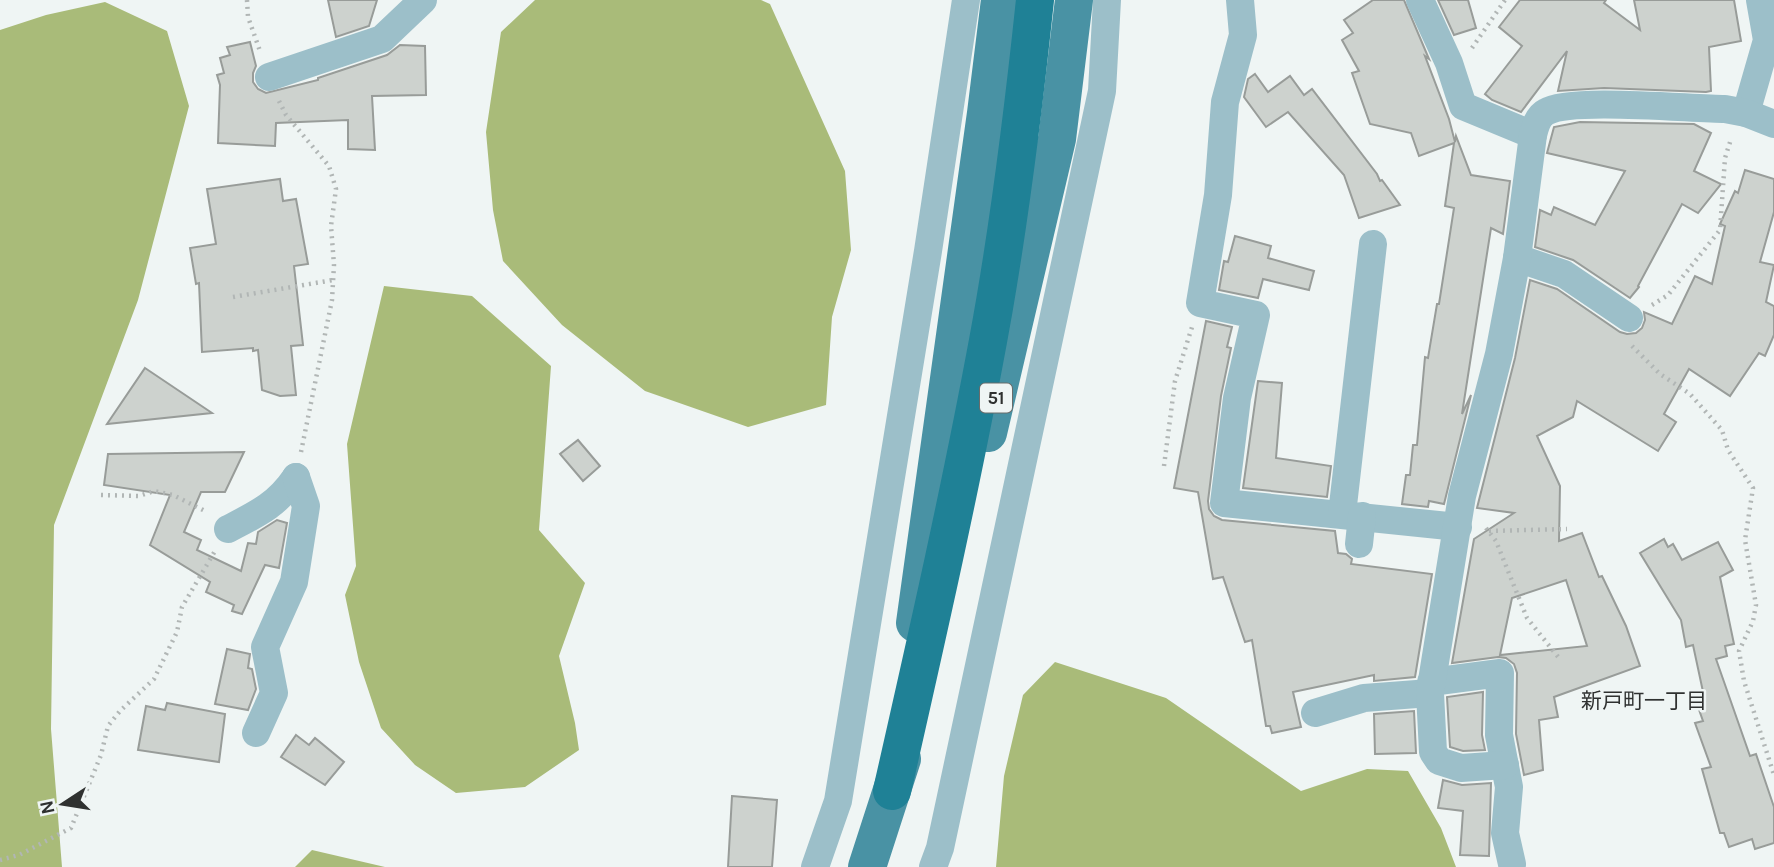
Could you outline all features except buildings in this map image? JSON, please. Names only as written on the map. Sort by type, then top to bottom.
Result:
[{"type":"highway","name":"51","points":[[892,791],[958,495],[989,338],[1015,176],[1035,0]]},
{"type":"main road","name":"51","points":[[892,791],[1000,0]]},
{"type":"main road","name":"51","points":[[867,867],[892,791],[962,542],[1054,152],[1074,0]]},
{"type":"street","points":[[269,77],[382,39],[423,0]]},
{"type":"street","points":[[815,867],[838,801],[966,0]]},
{"type":"street","points":[[933,867],[940,848],[1102,91],[1107,0]]},
{"type":"street","points":[[1240,0],[1244,35],[1225,102],[1218,195],[1200,303],[1255,315],[1237,398],[1224,503],[1355,525],[1458,527]]},
{"type":"street","points":[[1420,0],[1463,106],[1533,135]]},
{"type":"street","points":[[1746,113],[1767,40],[1760,0]]},
{"type":"street","points":[[1505,765],[1461,768],[1439,761],[1433,752],[1431,688],[1462,496],[1499,354],[1517,258],[1537,122],[1546,112],[1563,107],[1591,105],[1725,109],[1746,113],[1774,124]]},
{"type":"street","points":[[1355,525],[1373,244]]},
{"type":"street","points":[[1517,258],[1564,274],[1629,318]]},
{"type":"street","points":[[232,527],[284,495],[296,477]]},
{"type":"street","points":[[256,733],[274,693],[265,647],[294,582],[306,506],[296,477]]},
{"type":"street","points":[[1315,713],[1364,698],[1431,688],[1500,673],[1499,734],[1509,787],[1505,833],[1512,864]]},
{"type":"path","points":[[247,0],[248,17],[269,77],[286,115],[329,166],[336,189],[331,226],[332,300],[296,477]]},
{"type":"path","points":[[1454,79],[1480,34],[1505,0]]},
{"type":"path","points":[[1746,113],[1734,131],[1725,159],[1720,230],[1668,295],[1629,318],[1632,348],[1660,374],[1690,394],[1722,430],[1728,450],[1754,488],[1745,540],[1756,605],[1753,621],[1739,651],[1744,681],[1774,775]]},
{"type":"path","points":[[233,297],[333,280]]},
{"type":"path","points":[[1164,466],[1175,381],[1200,303]]},
{"type":"path","points":[[0,860],[19,855],[71,828],[100,755],[108,726],[154,679],[177,632],[183,607],[195,582],[232,527],[173,495],[154,491],[139,496],[102,495]]},
{"type":"path","points":[[1462,496],[1496,541],[1527,618],[1559,658]]},
{"type":"path","points":[[1489,531],[1567,528]]},
{"type":"green space","points":[[535,0],[761,0],[770,4],[845,171],[851,250],[832,317],[826,405],[748,427],[645,391],[562,325],[503,261],[493,210],[486,132],[501,32]]},
{"type":"green space","points":[[105,2],[167,31],[189,106],[138,300],[54,525],[51,729],[62,867],[0,867],[0,30],[46,15]]},
{"type":"green space","points":[[384,286],[472,296],[551,366],[539,530],[585,583],[559,656],[579,750],[525,787],[456,793],[415,765],[381,728],[359,662],[345,595],[356,566],[347,444]]},
{"type":"green space","points":[[1055,662],[1166,698],[1301,791],[1367,769],[1408,771],[1441,828],[1456,867],[996,867],[1004,776],[1023,695]]},
{"type":"green space","points":[[312,850],[385,867],[295,867]]},
{"type":"district","name":"新戸町一丁目","points":[[1644,701]]}]
